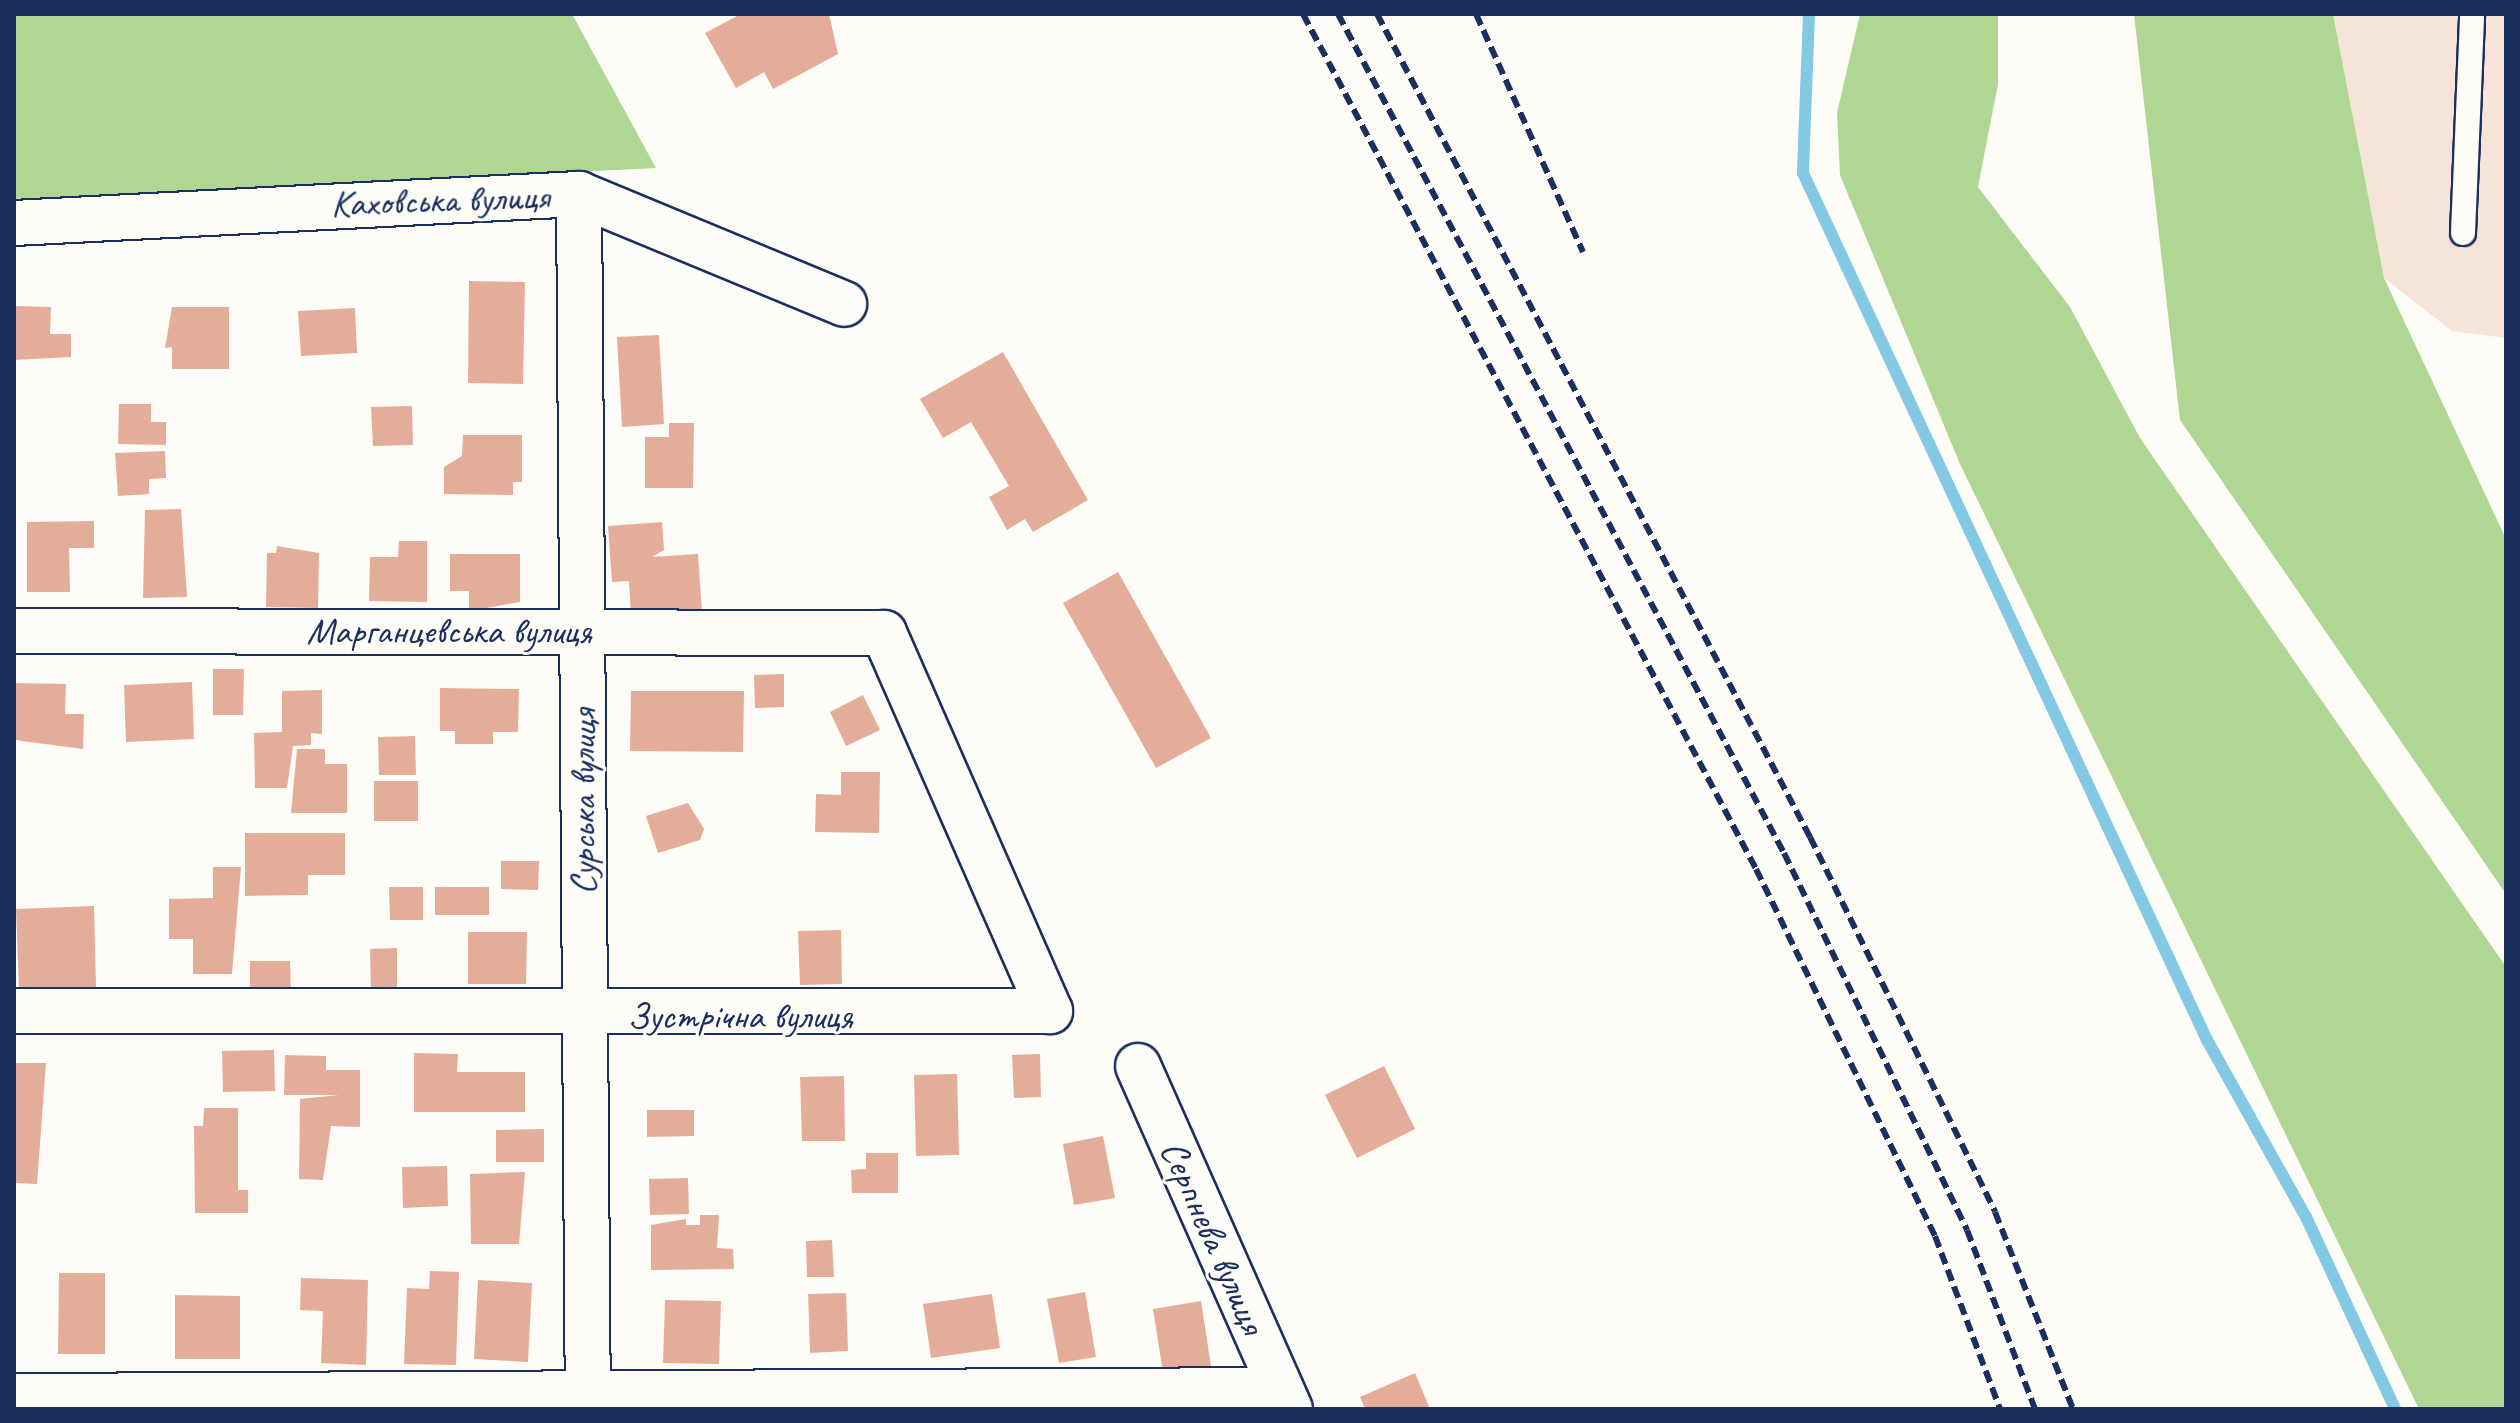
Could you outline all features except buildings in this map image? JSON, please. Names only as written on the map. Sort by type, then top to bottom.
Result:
[{"type":"street","name":"Каховська вулиця","points":[[14,223],[579,194],[844,304]]},
{"type":"street","name":"Сурська вулиця","points":[[579,194],[588,1398]]},
{"type":"street","name":"Марганцевська вулиця","points":[[14,631],[884,633]]},
{"type":"street","name":"Зустрічна вулиця","points":[[14,1011],[584,1016],[1050,1014],[884,633]]},
{"type":"street","name":"Серпнева вулиця","points":[[1138,1066],[1285,1400]]},
{"type":"street","points":[[14,1396],[1285,1400]]},
{"type":"lane","points":[[2463,233],[2472,14]]},
{"type":"shaded area","points":[[2333,14],[2506,14],[2506,338],[2452,331],[2384,278]]},
{"type":"green space","points":[[14,14],[572,14],[656,168],[14,199]]},
{"type":"green space","points":[[1860,14],[1998,14],[1998,84],[1978,187],[2070,307],[2140,438],[2506,967],[2506,1409],[2419,1409],[1960,464],[1840,175],[1837,113]]},
{"type":"green space","points":[[2134,14],[2333,14],[2384,278],[2506,539],[2506,894],[2180,420]]},
{"type":"waterway","points":[[1809,14],[1803,173],[2207,1040],[2306,1217],[2395,1409]]},
{"type":"railway","points":[[1303,14],[1756,869],[1935,1236],[2000,1409]]},
{"type":"railway","points":[[1338,14],[1784,853],[1967,1230],[2035,1409]]},
{"type":"railway","points":[[1377,14],[1810,837],[1995,1212],[2073,1409]]},
{"type":"railway","points":[[1476,14],[1583,252]]}]
